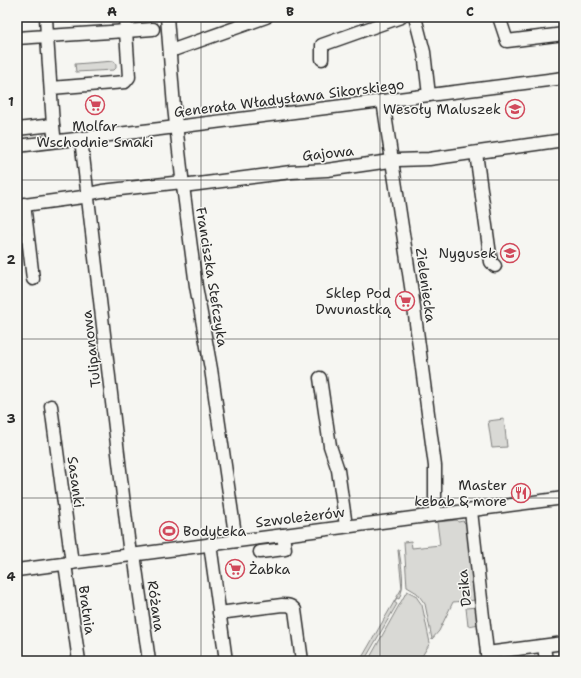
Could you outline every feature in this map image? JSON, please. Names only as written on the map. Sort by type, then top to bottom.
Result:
[{"type":"street","points":[[17,129],[54,130],[46,17]]},
{"type":"street","points":[[51,88],[125,82],[129,77],[125,17]]},
{"type":"street","name":"Franciszka Stefczyka","points":[[167,17],[182,184],[196,286],[211,369],[236,541]]},
{"type":"street","points":[[170,50],[266,17]]},
{"type":"street","points":[[322,59],[322,45],[401,17]]},
{"type":"street","points":[[415,17],[424,52],[430,95]]},
{"type":"street","points":[[499,17],[507,41],[564,34]]},
{"type":"street","points":[[17,38],[153,29]]},
{"type":"street","name":"Generała Władysława Sikorskiego","points":[[17,146],[564,78]]},
{"type":"street","name":"Zieleniecka","points":[[383,101],[412,293],[436,474],[440,487],[439,515]]},
{"type":"street","name":"Tulipanowa","points":[[81,139],[132,555]]},
{"type":"street","name":"Gajowa","points":[[21,205],[83,197],[88,194],[291,172],[327,170],[392,161],[429,159],[564,140]]},
{"type":"street","points":[[476,153],[491,262],[495,266]]},
{"type":"street","points":[[21,205],[33,279]]},
{"type":"street","points":[[320,378],[330,446],[338,470],[346,526]]},
{"type":"street","name":"Sasanki","points":[[51,406],[69,563]]},
{"type":"street","name":"Szwoleżerów","points":[[17,570],[564,498]]},
{"type":"street","name":"Dzika","points":[[470,511],[487,657]]},
{"type":"street","points":[[260,552],[285,549],[283,535]]},
{"type":"street","points":[[210,544],[226,661]]},
{"type":"street","name":"Różana","points":[[132,555],[149,661]]},
{"type":"street","name":"Bratnia","points":[[69,563],[79,661]]},
{"type":"street","points":[[219,613],[282,605],[293,606],[295,610],[302,661]]},
{"type":"street","points":[[487,657],[564,643]]},
{"type":"street","points":[[544,646],[546,661]]},
{"type":"shaded area","points":[[114,61],[116,68],[114,70],[76,72],[75,64]]},
{"type":"shaded area","points":[[504,419],[507,447],[492,448],[488,421]]},
{"type":"shaded area","points":[[457,520],[458,522],[463,521],[468,523],[480,624],[468,626],[466,608],[477,607],[477,600],[453,602],[439,631],[432,639],[425,604],[417,593],[407,587],[404,542],[411,541],[412,548],[440,545],[437,522]]},
{"type":"shaded area","points":[[398,550],[402,575],[402,587]]},
{"type":"shaded area","points":[[402,588],[399,599],[397,598],[394,602],[397,604],[364,661],[360,661]]},
{"type":"shaded area","points":[[407,591],[415,595],[422,605],[430,643],[419,661],[368,661]]},
{"type":"place","name":"Molfar Wschodnie Smaki","points":[[95,105]]},
{"type":"place","name":"Wesoły Maluszek","points":[[515,109]]},
{"type":"place","name":"Nygusek","points":[[510,253]]},
{"type":"place","name":"Sklep Pod Dwunastką","points":[[405,301]]},
{"type":"place","name":"Master kebab & more","points":[[521,493]]},
{"type":"place","name":"Bodyteka","points":[[169,531]]},
{"type":"place","name":"Żabka","points":[[235,569]]}]
